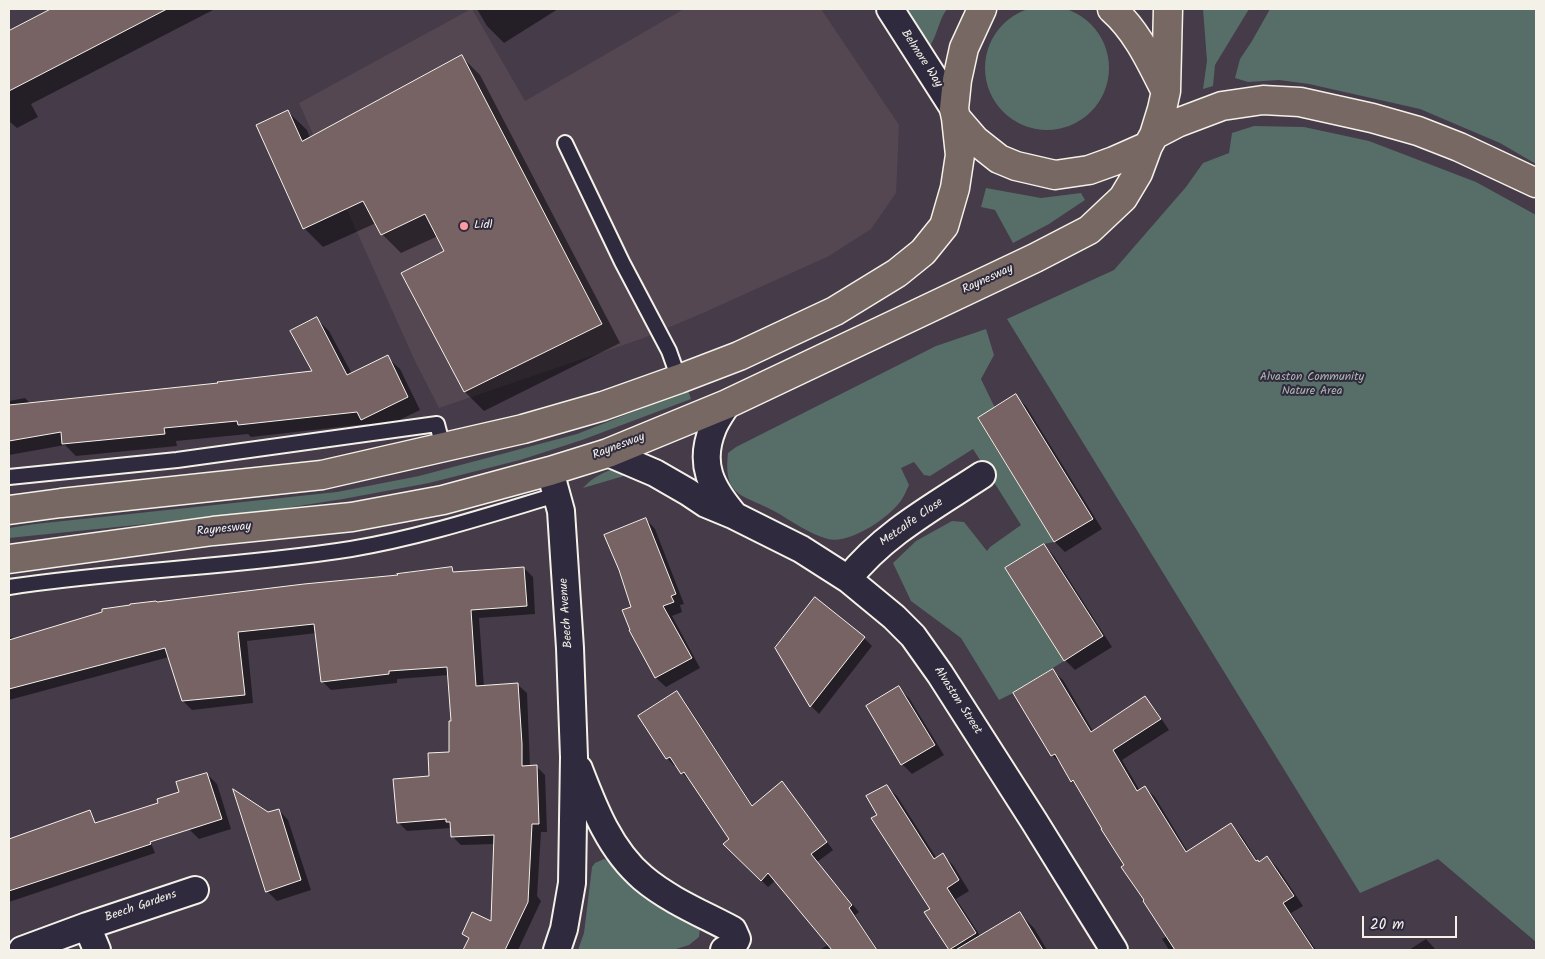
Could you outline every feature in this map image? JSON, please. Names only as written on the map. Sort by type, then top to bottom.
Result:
[{"type":"highway","points":[[9,510],[322,475],[523,429],[603,406],[679,379],[739,356],[835,311],[897,273],[923,252],[944,226],[955,188],[960,155],[955,114],[957,80],[964,48],[982,9]]},
{"type":"highway","points":[[1112,9],[1120,16],[1144,48],[1166,90]]},
{"type":"highway","points":[[1166,90],[1168,9]]},
{"type":"highway","name":"Raynesway","points":[[9,559],[214,531],[352,517],[443,500],[553,483],[608,453],[727,404],[1090,230],[1123,198],[1138,173],[1162,109],[1166,90]]},
{"type":"highway","points":[[955,114],[975,140],[999,159],[1016,166],[1055,176],[1114,162],[1177,123],[1222,106],[1263,100],[1300,102],[1372,118],[1418,131],[1459,147],[1536,182]]},
{"type":"street","name":"Belmore Way","points":[[890,9],[955,114]]},
{"type":"street","name":"Alvaston Street","points":[[727,404],[713,427],[706,452],[707,470],[713,486],[735,516]]},
{"type":"street","name":"Alvaston Street","points":[[608,453],[655,473],[706,504],[735,516],[801,550],[848,579],[875,600],[913,636],[1034,820],[1114,950]]},
{"type":"street","name":"Metcalfe Close","points":[[848,579],[864,560],[885,541],[982,474]]},
{"type":"street","name":"Beech Avenue","points":[[553,483],[561,511],[570,648],[574,757],[572,883],[564,929],[557,950]]},
{"type":"street","name":"Beech Avenue","points":[[574,757],[591,801],[608,836],[624,857],[643,878],[662,891],[733,930],[737,939],[732,947],[724,950]]},
{"type":"street","name":"Beech Gardens","points":[[22,950],[195,890]]},
{"type":"street","points":[[88,926],[97,950]]},
{"type":"lane","points":[[565,143],[622,262],[669,351],[679,379]]},
{"type":"lane","points":[[9,477],[177,460],[437,424],[443,447]]},
{"type":"lane","name":"Raynesway","points":[[9,587],[147,570],[270,559],[351,549],[449,528],[553,483]]},
{"type":"shaded area","points":[[471,9],[525,101],[684,9],[821,9],[899,125],[896,193],[871,229],[829,256],[641,339],[439,408],[415,361],[299,103]]},
{"type":"green space","points":[[1047,6],[1071,11],[1091,24],[1104,44],[1109,68],[1104,92],[1091,112],[1071,125],[1047,130],[1023,125],[1003,112],[990,92],[985,68],[990,44],[1003,24],[1023,11]]},
{"type":"green space","points":[[903,9],[947,9],[929,47]]},
{"type":"green space","points":[[1203,9],[1249,9],[1215,65],[1213,86],[1203,89],[1207,61]]},
{"type":"green space","points":[[1270,9],[1536,9],[1536,164],[1500,143],[1420,109],[1309,84],[1279,80],[1248,82],[1235,78],[1240,59]]},
{"type":"green space","name":"Alvaston Community Nature Area","points":[[1254,126],[1304,127],[1369,141],[1476,182],[1536,215],[1536,942],[1438,859],[1360,893],[1007,319],[1114,270],[1186,187],[1203,163],[1229,153],[1232,133]]},
{"type":"green space","points":[[986,188],[1041,198],[1081,193],[1085,200],[1049,224],[1013,243],[995,210],[981,207]]},
{"type":"green space","points":[[986,329],[994,355],[981,379],[995,408],[978,419],[1054,542],[1044,544],[1005,568],[1064,661],[999,700],[961,638],[911,601],[893,563],[916,541],[952,521],[964,522],[987,551],[1021,525],[973,449],[930,476],[924,475],[914,462],[901,468],[909,485],[894,509],[867,529],[847,538],[837,540],[814,534],[737,492],[732,487],[727,468],[728,453],[736,447],[936,346]]},
{"type":"green space","points":[[688,390],[691,399],[582,440],[520,460],[429,483],[254,513],[9,538],[9,528],[35,524],[337,492],[419,476],[577,434]]},
{"type":"green space","points":[[617,468],[634,473],[583,488],[598,475]]},
{"type":"green space","points":[[604,859],[617,865],[632,887],[700,927],[699,937],[689,945],[673,950],[578,950],[584,933],[592,867],[595,863]]},
{"type":"building","points":[[51,9],[167,9],[9,91],[9,31]]},
{"type":"building","name":"Lidl","points":[[462,55],[602,324],[464,392],[401,273],[444,251],[425,214],[381,235],[363,201],[303,229],[256,125],[288,110],[302,141]]},
{"type":"building","points":[[317,317],[347,375],[388,355],[408,397],[361,420],[357,412],[238,425],[237,421],[164,428],[165,434],[62,444],[61,432],[9,441],[9,405],[312,371],[290,331]]},
{"type":"building","points":[[1016,394],[1093,519],[1054,542],[978,418]]},
{"type":"building","points":[[646,518],[676,594],[671,596],[674,602],[663,606],[692,658],[655,678],[629,630],[622,610],[631,607],[619,570],[604,535]]},
{"type":"building","points":[[1044,544],[1103,636],[1064,661],[1005,568]]},
{"type":"building","points":[[452,567],[453,572],[524,567],[527,606],[471,610],[476,686],[518,683],[522,766],[537,765],[539,824],[532,824],[528,902],[505,950],[463,950],[469,938],[462,934],[472,912],[491,921],[494,835],[451,837],[450,822],[446,822],[446,819],[397,823],[393,779],[429,776],[428,753],[449,752],[449,721],[451,721],[447,667],[389,671],[389,674],[321,682],[314,624],[238,632],[245,695],[182,701],[165,648],[9,689],[9,640],[102,612],[102,609],[130,604],[398,575]]},
{"type":"building","points":[[815,597],[865,637],[810,707],[775,648]]},
{"type":"building","points":[[1053,669],[1091,732],[1145,696],[1161,719],[1113,750],[1137,791],[1145,786],[1186,852],[1231,823],[1256,861],[1258,860],[1259,862],[1267,856],[1294,896],[1283,903],[1314,950],[1175,950],[1121,867],[1124,865],[1073,780],[1071,782],[1055,754],[1051,756],[1013,693]]},
{"type":"building","points":[[899,686],[935,745],[901,765],[866,706]]},
{"type":"building","points":[[677,691],[752,806],[782,781],[827,842],[811,854],[852,905],[849,908],[877,950],[832,950],[768,873],[761,881],[723,844],[729,839],[684,772],[681,774],[670,757],[666,759],[638,716]]},
{"type":"building","points":[[207,773],[222,819],[9,891],[9,839],[90,810],[95,823],[158,803],[157,799],[179,792],[176,782]]},
{"type":"building","points":[[887,785],[934,859],[943,853],[959,880],[947,888],[976,933],[949,950],[924,912],[930,909],[871,818],[877,815],[866,796]]},
{"type":"building","points":[[233,789],[268,812],[279,809],[301,880],[266,892]]},
{"type":"building","points":[[1020,912],[1043,950],[956,950]]},
{"type":"place","name":"Lidl","points":[[464,226]]}]
